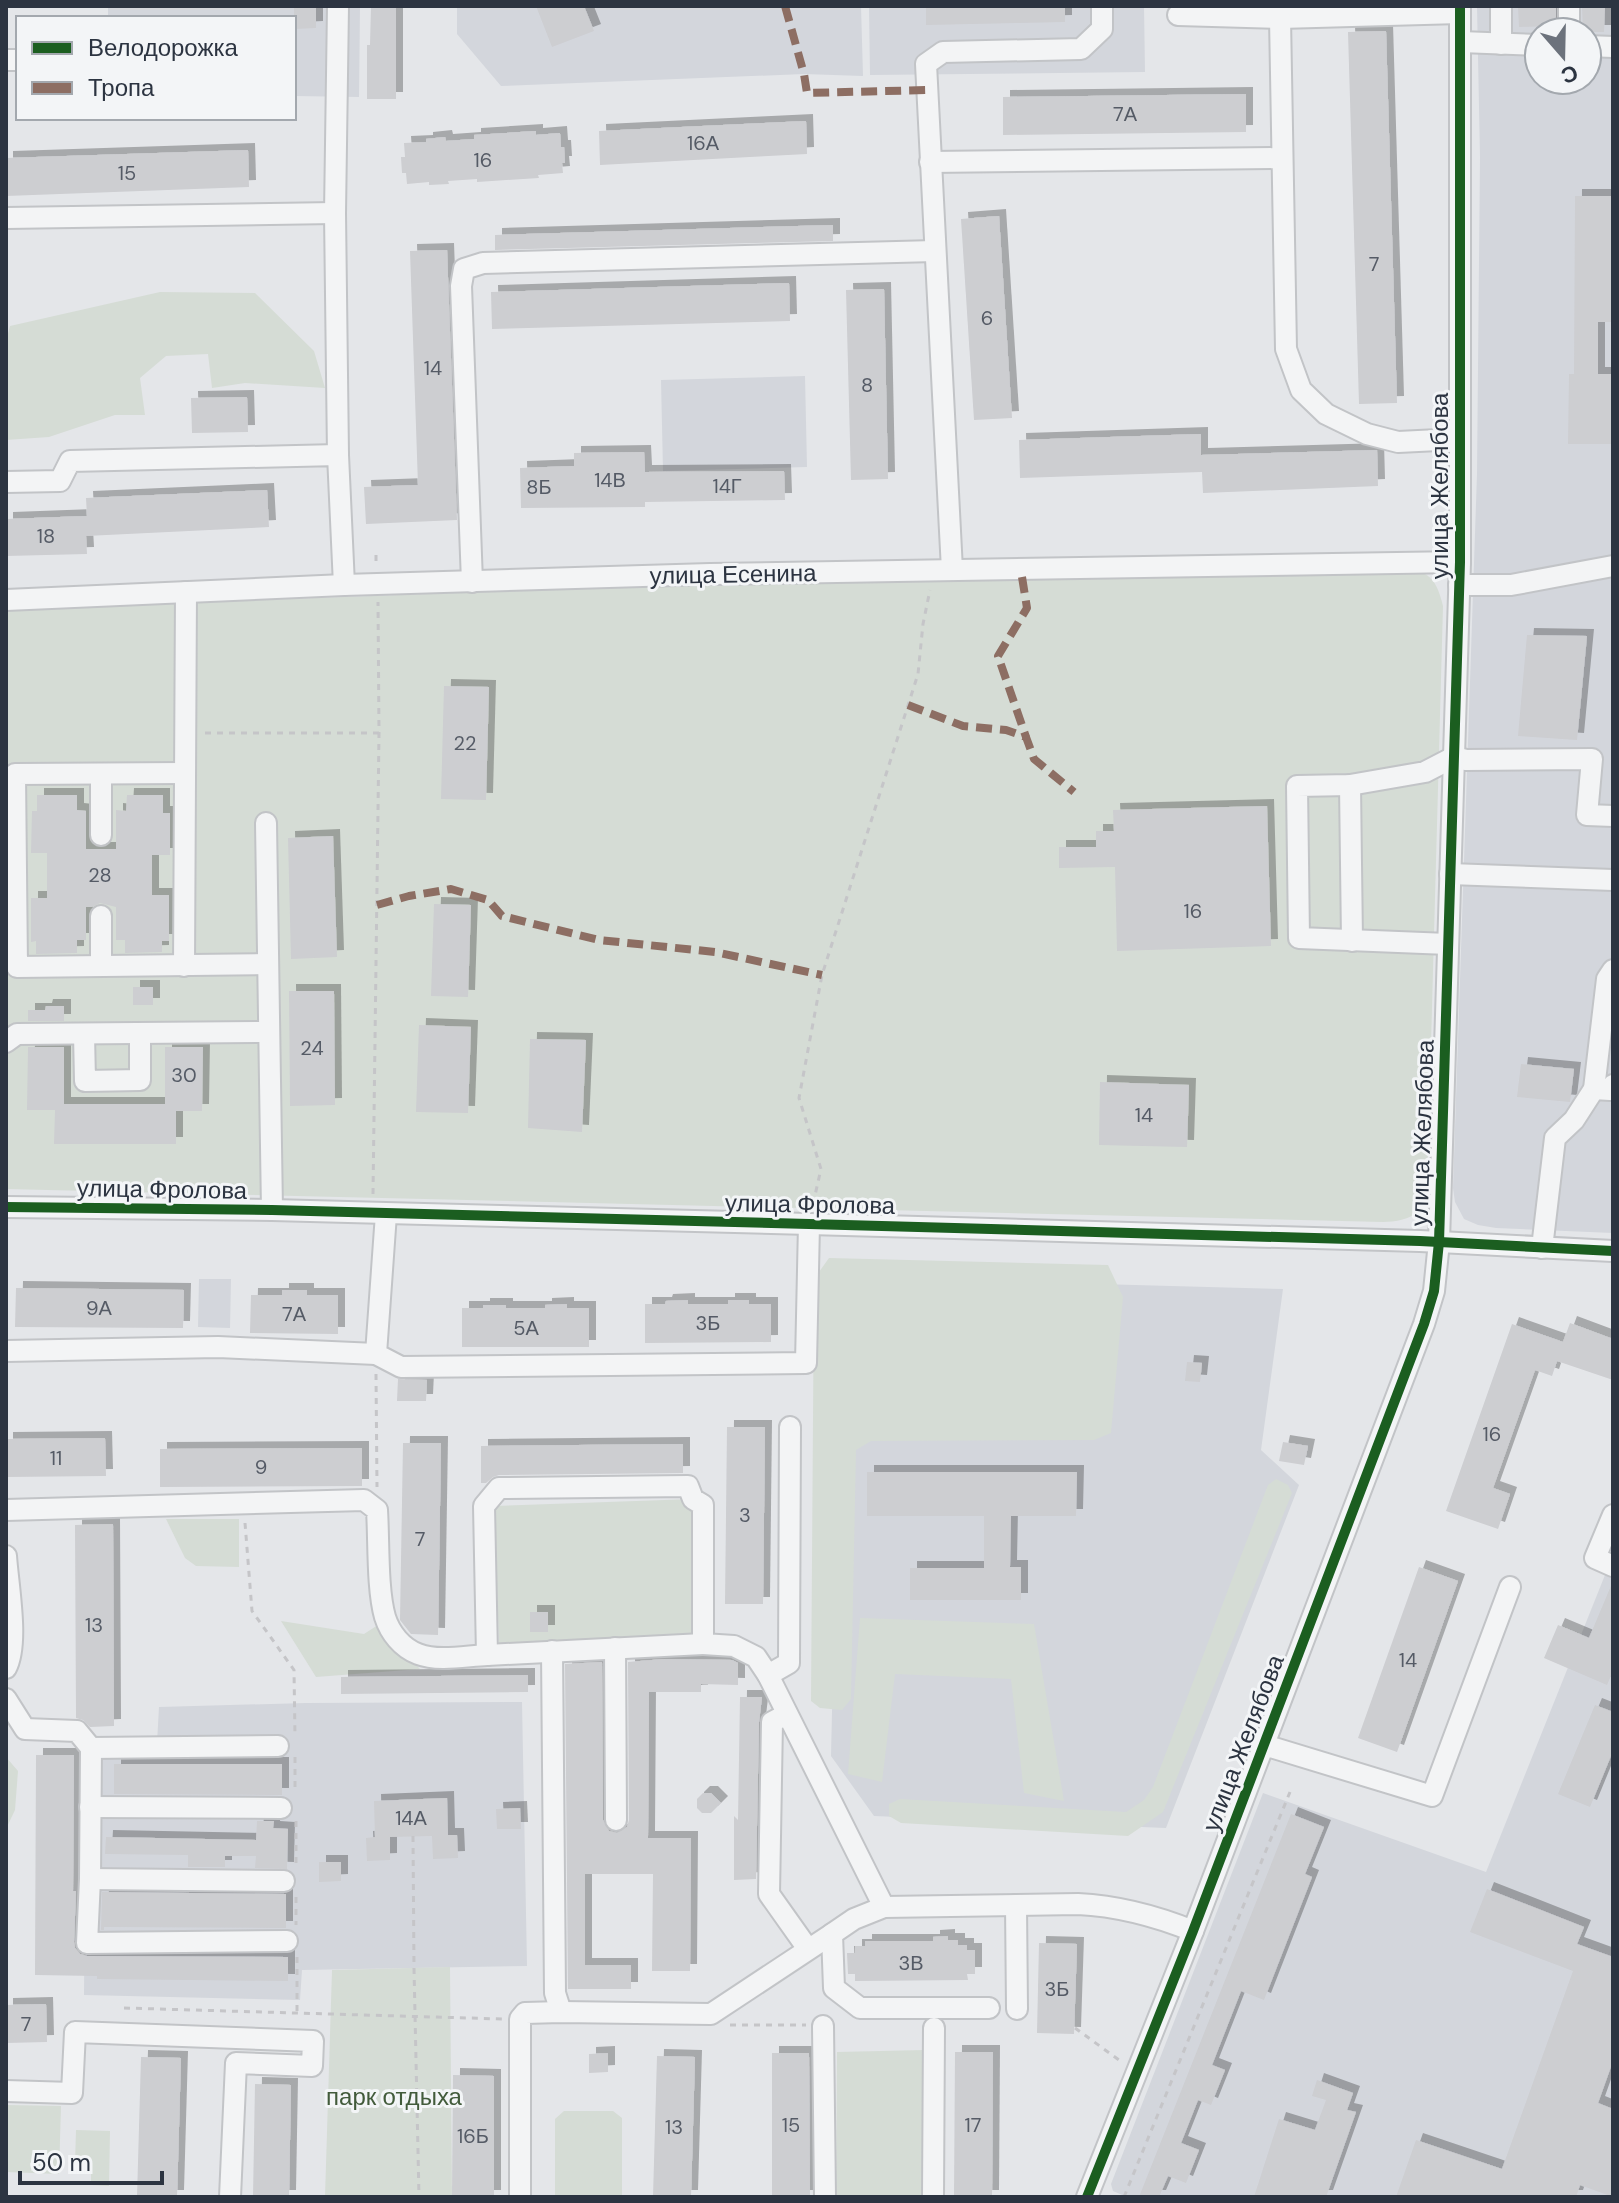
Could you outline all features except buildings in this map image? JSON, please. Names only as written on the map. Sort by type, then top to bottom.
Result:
[{"type":"street","points":[[338,6],[335,213],[338,455],[344,585]]},
{"type":"street","points":[[944,570],[926,64],[943,52],[1081,49],[1102,29],[1102,6]]},
{"type":"street","points":[[1501,6],[1501,44]]},
{"type":"street","points":[[1178,15],[1280,18],[1460,10]]},
{"type":"street","name":"улица Желябова","points":[[1087,2197],[1193,1931],[1434,1291],[1439,1242],[1460,562],[1460,10]]},
{"type":"street","points":[[1280,18],[1286,349],[1301,390],[1326,414],[1367,434],[1398,442],[1459,439]]},
{"type":"street","points":[[1461,42],[1523,45]]},
{"type":"street","points":[[930,162],[1282,158]]},
{"type":"street","points":[[6,218],[335,213]]},
{"type":"street","points":[[472,582],[461,286],[464,269],[483,263],[935,251]]},
{"type":"street","points":[[6,482],[60,481],[70,461],[338,455]]},
{"type":"street","name":"улица Есенина","points":[[6,600],[344,585],[710,574],[1460,562]]},
{"type":"street","points":[[1459,585],[1511,585],[1613,566]]},
{"type":"street","points":[[184,966],[186,592]]},
{"type":"street","points":[[1448,944],[1299,938],[1297,786],[1350,785],[1425,772],[1454,757],[1466,760],[1592,759],[1587,815],[1613,816]]},
{"type":"street","points":[[185,773],[15,774],[17,967],[268,964]]},
{"type":"street","points":[[101,774],[101,835]]},
{"type":"street","points":[[1350,785],[1352,941]]},
{"type":"street","points":[[266,823],[272,1210]]},
{"type":"street","points":[[1450,874],[1613,880]]},
{"type":"street","points":[[101,916],[101,966]]},
{"type":"street","points":[[1542,1248],[1555,1138],[1603,1087],[1607,979],[1613,970]]},
{"type":"street","points":[[6,1042],[17,1034],[269,1032]]},
{"type":"street","points":[[84,1034],[85,1081],[99,1081],[140,1080],[140,1033]]},
{"type":"street","name":"улица Фролова","points":[[6,1207],[272,1210],[809,1224],[1439,1242],[1613,1251]]},
{"type":"street","points":[[376,1354],[379,1214]]},
{"type":"street","points":[[6,1351],[218,1347],[376,1354],[401,1367],[806,1363],[809,1224]]},
{"type":"street","points":[[768,1675],[789,1663],[790,1427]]},
{"type":"street","points":[[487,1655],[484,1506],[499,1488],[688,1486],[693,1499],[703,1505],[703,1644]]},
{"type":"street","points":[[6,1510],[364,1500],[377,1510],[385,1619],[396,1639],[417,1654],[441,1658],[703,1644],[734,1646],[756,1657],[768,1675],[884,1907]]},
{"type":"street","points":[[1613,1515],[1595,1558],[1613,1566]]},
{"type":"street","points":[[6,1556],[11,1615],[11,1658],[6,1668]]},
{"type":"street","points":[[1264,1745],[1432,1796],[1510,1587]]},
{"type":"street","points":[[615,1648],[616,1820]]},
{"type":"street","points":[[552,1651],[555,1993],[561,2012]]},
{"type":"street","points":[[6,1699],[25,1729],[77,1731],[91,1748],[87,1943],[287,1941]]},
{"type":"street","points":[[787,1714],[772,1722],[769,1894],[808,1949]]},
{"type":"street","points":[[91,1748],[278,1746]]},
{"type":"street","points":[[90,1807],[281,1808]]},
{"type":"street","points":[[90,1879],[284,1881]]},
{"type":"street","points":[[1016,1905],[1017,2009]]},
{"type":"street","points":[[520,2197],[520,2019],[525,2013],[711,2014],[854,1919],[884,1907],[1108,1906],[1172,1922],[1193,1931]]},
{"type":"street","points":[[832,1934],[834,1988],[860,2008],[989,2008]]},
{"type":"street","points":[[823,2026],[825,2197]]},
{"type":"street","points":[[933,2197],[934,2028]]},
{"type":"street","points":[[6,2091],[72,2093],[75,2032],[313,2041],[312,2066],[236,2063],[230,2197]]},
{"type":"path","points":[[809,1224],[821,1169],[799,1098],[822,975],[918,674],[923,624],[944,570]]},
{"type":"path","points":[[378,584],[379,1214]]},
{"type":"path","points":[[185,733],[379,733]]},
{"type":"path","points":[[376,1354],[377,1510]]},
{"type":"path","points":[[1124,2197],[1290,1792]]},
{"type":"path","points":[[413,1836],[419,2197]]},
{"type":"path","points":[[1075,2028],[1119,2060]]},
{"type":"shaded area","points":[[108,6],[360,6],[359,97],[296,96],[296,16],[108,16]]},
{"type":"shaded area","points":[[457,6],[861,6],[863,76],[804,74],[501,86],[457,34]]},
{"type":"shaded area","points":[[869,6],[1144,6],[1145,72],[870,75]]},
{"type":"shaded area","points":[[1477,6],[1613,6],[1613,1233],[1478,1225],[1464,1219],[1455,1202],[1453,1188],[1477,474],[1480,157]]},
{"type":"shaded area","points":[[805,376],[807,467],[663,471],[661,380]]},
{"type":"shaded area","points":[[842,1277],[1283,1289],[1261,1450],[1299,1485],[1166,1828],[874,1816],[831,1756]]},
{"type":"shaded area","points":[[199,1279],[231,1279],[230,1328],[198,1327]]},
{"type":"shaded area","points":[[1613,1555],[1613,2197],[1127,2197],[1113,2191],[1111,2184],[1263,1793],[1486,1872]]},
{"type":"shaded area","points":[[522,1702],[527,1966],[302,1970],[300,2000],[84,1995],[86,1743],[157,1743],[159,1707]]},
{"type":"green space","points":[[160,292],[255,293],[314,351],[325,388],[245,383],[212,388],[208,354],[166,356],[140,378],[145,415],[115,415],[49,437],[6,440],[6,341],[10,326]]},
{"type":"green space","points":[[1413,570],[1427,575],[1436,586],[1443,606],[1427,1190],[1422,1206],[1407,1218],[1383,1222],[6,1189],[6,609],[710,584]]},
{"type":"green space","points":[[829,1258],[1108,1265],[1123,1297],[1111,1433],[1094,1440],[871,1441],[856,1450],[851,1699],[842,1710],[820,1708],[811,1701],[814,1279]]},
{"type":"green space","points":[[1276,1479],[1288,1485],[1292,1493],[1163,1812],[1128,1836],[901,1823],[889,1816],[889,1804],[900,1799],[1126,1812],[1144,1800],[1153,1787],[1268,1485]]},
{"type":"green space","points":[[693,1499],[697,1636],[499,1643],[494,1506]]},
{"type":"green space","points":[[166,1519],[239,1519],[239,1567],[196,1566],[185,1558]]},
{"type":"green space","points":[[860,1618],[1034,1624],[1064,1801],[1024,1793],[1011,1679],[895,1674],[882,1782],[848,1774]]},
{"type":"green space","points":[[281,1621],[364,1634],[378,1625],[420,1669],[316,1677]]},
{"type":"green space","points":[[6,1757],[18,1771],[15,1810],[6,1829]]},
{"type":"green space","name":"парк отдыха","points":[[450,1967],[452,2197],[325,2197],[332,1970]]},
{"type":"green space","points":[[925,2050],[927,2197],[836,2197],[837,2052]]},
{"type":"green space","points":[[6,2105],[61,2106],[59,2174],[6,2172]]},
{"type":"green space","points":[[564,2111],[613,2111],[622,2118],[622,2197],[555,2197],[555,2119]]},
{"type":"green space","points":[[76,2130],[110,2131],[109,2186],[91,2185],[91,2164],[75,2163]]},
{"type":"marked path","points":[[785,6],[807,93],[927,90]]},
{"type":"marked path","points":[[1022,577],[1027,608],[998,656],[1026,737]]},
{"type":"marked path","points":[[908,705],[963,726],[1006,730],[1026,737],[1034,759],[1074,792]]},
{"type":"marked path","points":[[377,905],[451,889],[488,900],[502,916],[599,940],[715,952],[822,975]]},
{"type":"cycle path","points":[[1087,2197],[1193,1931],[1434,1291],[1439,1242],[1460,562],[1460,6]]},
{"type":"cycle path","points":[[6,1207],[272,1210],[809,1224],[1420,1241],[1613,1251]]}]
